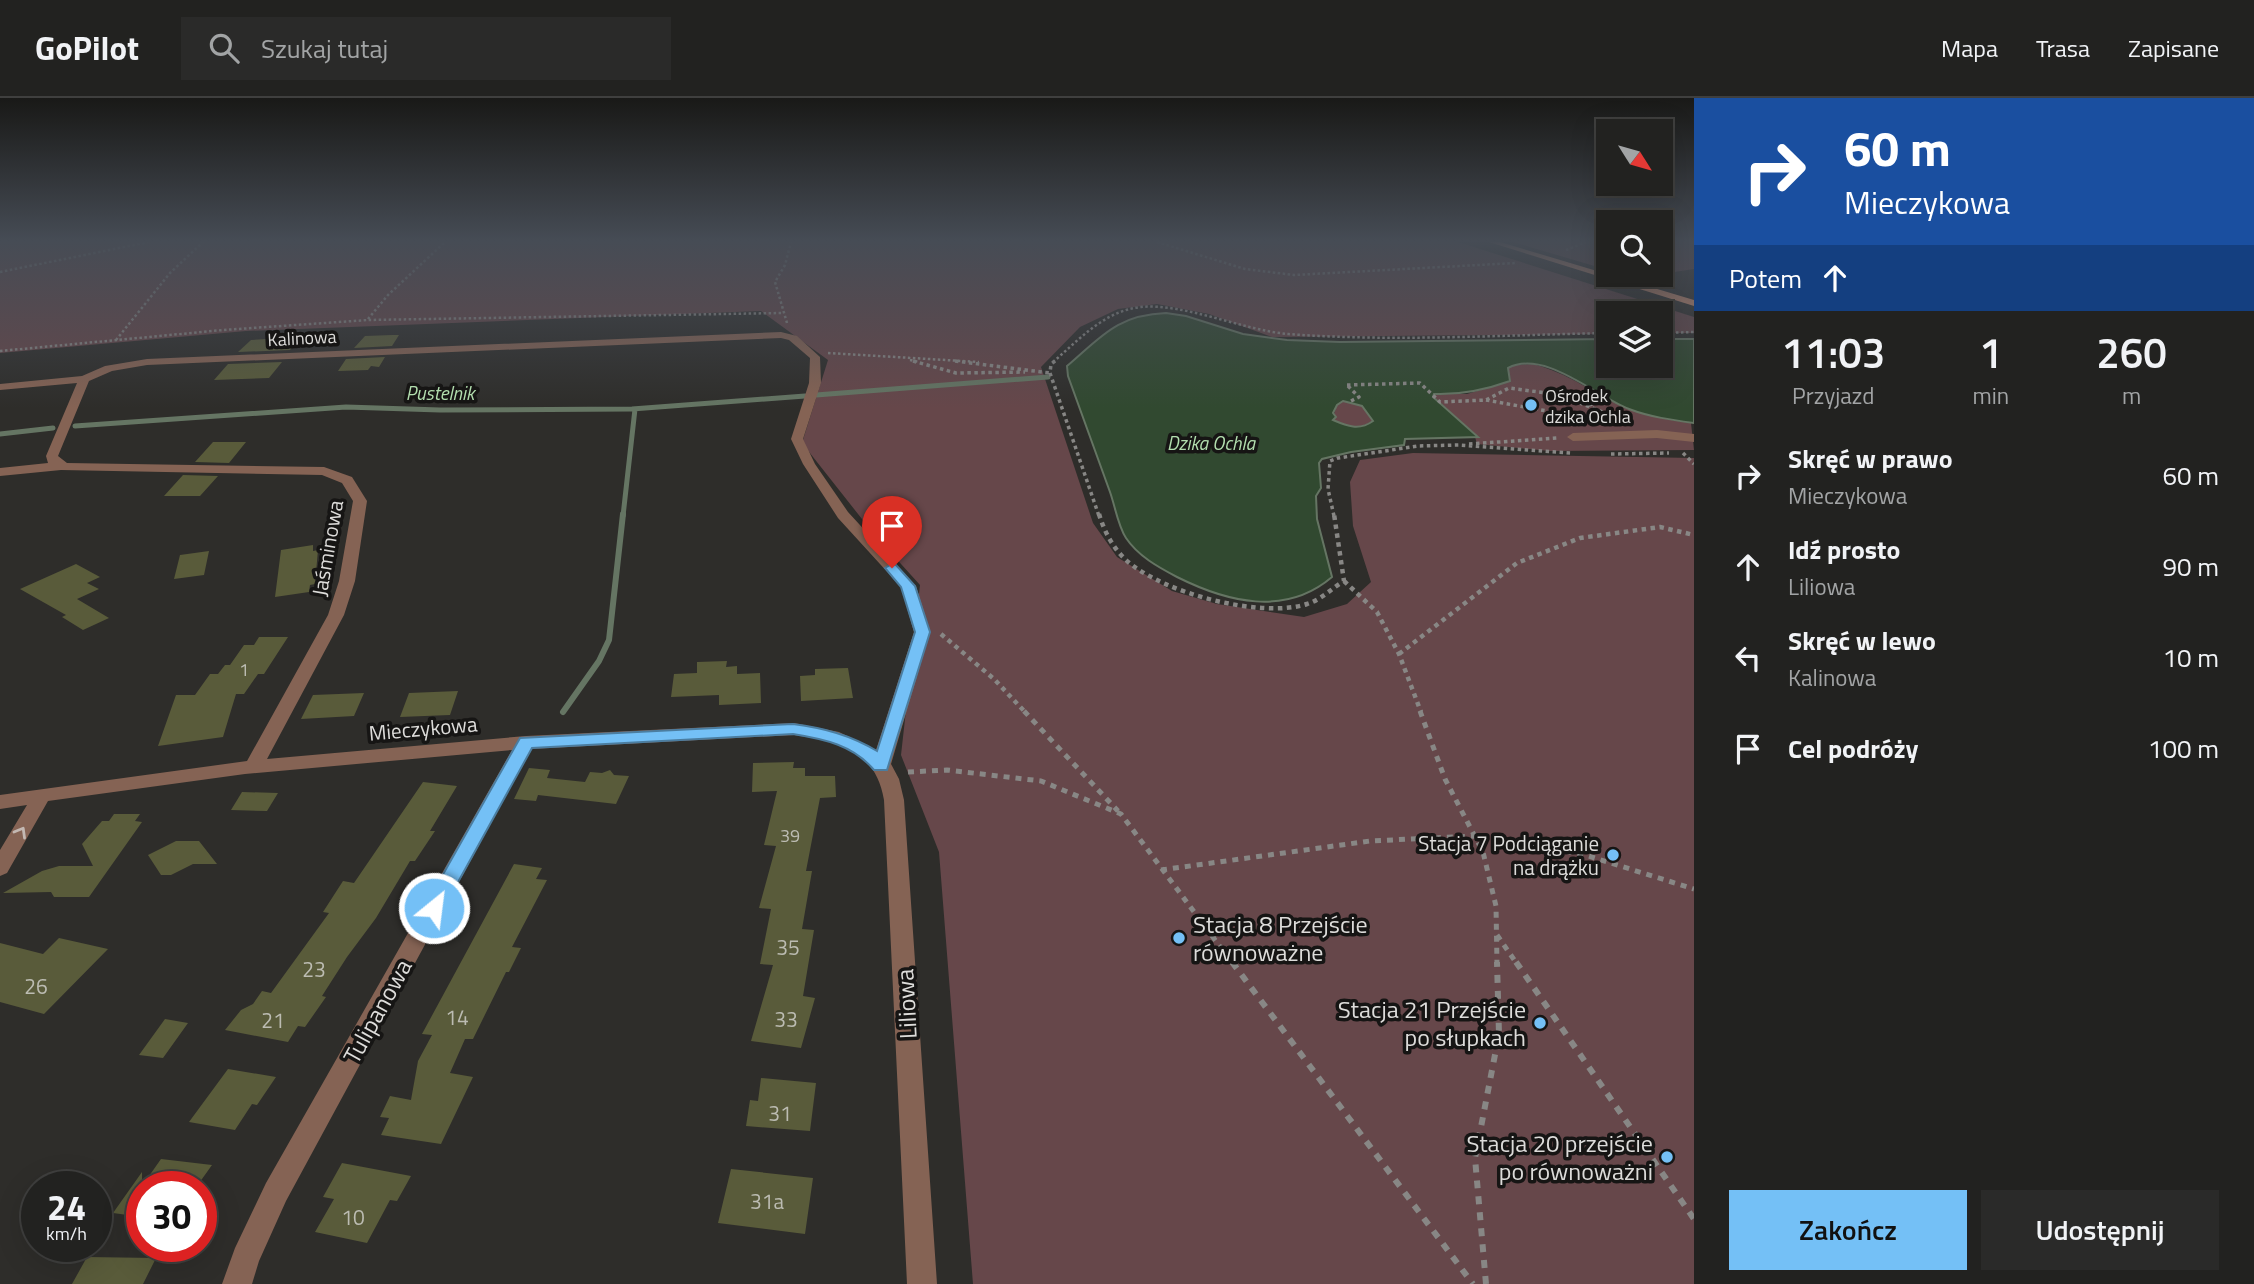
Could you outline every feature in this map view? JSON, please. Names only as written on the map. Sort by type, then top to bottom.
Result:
[{"type":"main road","points":[[1676,297],[1694,303]]},
{"type":"street","name":"Kalinowa","points":[[0,387],[84,379],[109,368],[147,362],[495,346],[781,335],[793,338],[810,351]]},
{"type":"street","points":[[810,351],[815,357],[815,383],[797,439],[809,464],[843,515],[908,586],[922,632],[884,770]]},
{"type":"street","points":[[61,466],[54,462],[52,456],[84,379]]},
{"type":"street","points":[[1573,437],[1657,435],[1694,438]]},
{"type":"street","name":"Jaśminowa","points":[[0,472],[61,466],[315,470],[335,474],[347,480],[360,501],[347,581],[336,615],[253,768]]},
{"type":"street","name":"Mieczykowa","points":[[0,803],[42,795],[253,768],[526,742],[793,729],[824,733],[850,742],[872,755],[884,770]]},
{"type":"street","name":"Tulipanowa","points":[[237,1284],[276,1192],[526,742]]},
{"type":"street","name":"Liliowa","points":[[884,770],[894,800],[922,1284]]},
{"type":"street","points":[[0,868],[42,795]]},
{"type":"path","points":[[116,340],[150,297]]},
{"type":"path","points":[[368,320],[386,297]]},
{"type":"path","points":[[0,351],[368,320],[783,313],[779,297]]},
{"type":"path","points":[[1344,581],[1307,604],[1275,607],[1215,600],[1188,593],[1129,562],[1115,547],[1103,527],[1050,373],[1051,364],[1107,316],[1142,307],[1189,312],[1264,332],[1326,337],[1596,333]]},
{"type":"path","points":[[1673,332],[1694,332]]},
{"type":"path","points":[[810,351],[976,362],[1036,372]]},
{"type":"path","points":[[903,358],[956,373],[1050,373]]},
{"type":"path","points":[[1349,402],[1359,397],[1347,385],[1420,383],[1440,402],[1486,400],[1593,419]]},
{"type":"path","points":[[1486,400],[1509,388],[1561,395]]},
{"type":"path","points":[[1551,391],[1657,435]]},
{"type":"path","points":[[1589,405],[1609,400]]},
{"type":"path","points":[[1486,1284],[1475,1158],[1499,1034],[1496,906],[1483,852],[1445,779],[1399,654],[1377,612],[1344,581],[1340,542],[1328,489],[1330,461],[1376,451],[1573,437]]},
{"type":"path","points":[[1459,445],[1576,454]]},
{"type":"path","points":[[1694,452],[1683,453],[1694,464]]},
{"type":"path","points":[[1602,454],[1669,453]]},
{"type":"path","points":[[1399,654],[1517,563],[1580,538],[1660,527],[1694,535]]},
{"type":"path","points":[[916,613],[994,679],[1121,814],[1473,1284]]},
{"type":"path","points":[[884,770],[947,770],[1041,781],[1121,814]]},
{"type":"path","points":[[1161,870],[1370,841],[1474,836],[1582,854],[1694,889]]},
{"type":"path","points":[[1497,935],[1694,1219]]},
{"type":"shaded area","points":[[0,297],[1632,297],[1644,301],[1596,301],[1596,334],[1272,337],[1209,314],[1157,304],[1118,309],[1080,327],[1041,367],[1093,523],[1117,557],[1172,591],[1217,604],[1304,617],[1347,604],[1371,582],[1353,526],[1350,482],[1360,460],[1413,453],[1694,458],[1694,1284],[973,1284],[939,852],[901,755],[920,585],[873,533],[802,443],[828,360],[761,311],[246,331],[0,353]]},
{"type":"shaded area","points":[[1673,310],[1694,317],[1694,333],[1673,333]]},
{"type":"shaded area","name":"Ośrodek dzika Ochla","points":[[1533,364],[1570,378],[1627,408],[1691,423],[1694,450],[1550,451],[1477,444],[1477,436],[1433,396],[1467,394],[1510,381],[1507,369],[1514,365]]},
{"type":"shaded area","points":[[1343,401],[1362,406],[1373,420],[1363,425],[1348,426],[1332,420],[1337,405]]},
{"type":"water","name":"Dzika Ochla","points":[[1166,313],[1186,316],[1243,334],[1287,340],[1340,342],[1596,339],[1596,378],[1673,378],[1673,339],[1694,339],[1694,423],[1629,409],[1570,376],[1538,365],[1522,364],[1508,368],[1510,381],[1491,387],[1463,393],[1434,394],[1433,397],[1478,437],[1405,439],[1404,445],[1322,459],[1319,463],[1321,488],[1316,496],[1317,519],[1332,577],[1314,590],[1295,597],[1275,601],[1236,599],[1196,586],[1156,565],[1142,556],[1121,528],[1068,376],[1067,366],[1111,329],[1135,318]],"holes":[[[1343,401],[1362,406],[1373,421],[1363,426],[1353,426],[1333,420],[1336,417],[1333,413]]]},
{"type":"building","points":[[399,335],[392,346],[354,348],[365,336]]},
{"type":"building","points":[[301,337],[290,350],[238,352],[251,340]]},
{"type":"building","points":[[385,357],[379,367],[338,371],[346,359]]},
{"type":"building","points":[[282,362],[269,378],[214,380],[228,364]]},
{"type":"building","points":[[213,442],[246,442],[229,463],[195,462]]},
{"type":"building","points":[[183,475],[218,476],[200,496],[164,496]]},
{"type":"building","points":[[313,545],[313,551],[318,550],[315,584],[310,585],[309,592],[275,597],[281,550]]},
{"type":"building","points":[[209,551],[204,575],[174,579],[180,555]]},
{"type":"building","points":[[76,564],[100,577],[87,583],[99,589],[77,599],[109,618],[83,630],[62,617],[66,615],[20,589]]},
{"type":"building","points":[[259,637],[288,637],[264,674],[258,674],[244,694],[236,694],[223,737],[158,746],[176,695],[195,695],[210,674],[218,674],[225,665],[230,665],[244,645],[254,645]]},
{"type":"building","points":[[727,661],[726,667],[737,666],[737,674],[760,673],[761,703],[719,705],[719,695],[671,697],[674,674],[697,673],[697,662]]},
{"type":"building","points":[[848,668],[853,698],[801,701],[800,676],[815,675],[815,669]]},
{"type":"building","points":[[458,691],[450,715],[400,717],[409,693]]},
{"type":"building","points":[[364,693],[354,716],[301,719],[313,695]]},
{"type":"building","points":[[794,762],[793,768],[805,768],[805,776],[835,776],[836,797],[820,798],[806,871],[812,871],[802,929],[814,930],[803,996],[815,998],[801,1048],[751,1041],[773,965],[760,964],[771,909],[759,908],[776,846],[764,845],[777,791],[752,792],[753,763]]},
{"type":"building","points":[[529,768],[550,770],[547,778],[585,782],[590,772],[602,773],[610,770],[614,775],[629,776],[616,804],[538,795],[536,801],[514,799]]},
{"type":"building","points":[[423,782],[457,786],[430,831],[435,831],[415,861],[410,861],[376,918],[322,996],[326,997],[305,1027],[298,1026],[288,1042],[225,1030],[241,1010],[253,1004],[262,991],[271,993],[329,913],[323,912],[343,881],[354,883]]},
{"type":"building","points":[[242,792],[278,793],[267,811],[231,810]]},
{"type":"building","points":[[114,814],[140,814],[135,821],[142,822],[89,897],[54,897],[51,892],[3,893],[42,871],[59,866],[93,866],[82,844],[102,821],[109,821]]},
{"type":"building","points":[[176,841],[199,841],[217,864],[193,864],[171,875],[161,875],[148,855]]},
{"type":"building","points":[[514,864],[542,868],[536,879],[547,880],[512,947],[521,948],[509,972],[506,972],[473,1039],[465,1039],[450,1073],[473,1077],[441,1144],[381,1135],[389,1118],[380,1117],[390,1096],[411,1100],[418,1061],[432,1035],[422,1034]]},
{"type":"building","points":[[59,938],[108,949],[44,1014],[0,1002],[0,943],[43,954]]},
{"type":"building","points":[[165,1019],[188,1023],[163,1058],[139,1055]]},
{"type":"building","points":[[228,1069],[276,1077],[257,1105],[252,1104],[235,1130],[189,1122]]},
{"type":"building","points":[[761,1078],[816,1083],[810,1131],[746,1126],[750,1100],[758,1101]]},
{"type":"building","points":[[161,1159],[212,1165],[208,1171],[153,1171]]},
{"type":"building","points":[[342,1163],[411,1176],[397,1201],[390,1200],[367,1243],[315,1232],[334,1199],[323,1197]]},
{"type":"building","points":[[731,1169],[813,1178],[805,1234],[718,1223]]},
{"type":"building","points":[[126,1195],[126,1215],[113,1213]]},
{"type":"building","points":[[112,1257],[126,1258],[126,1262],[154,1262],[143,1284],[72,1284],[84,1262],[112,1262]]},
{"type":"waterway","name":"Pustelnik","points":[[816,395],[1048,377]]},
{"type":"waterway","name":"Pustelnik","points":[[75,426],[346,407],[440,410],[632,409],[805,396]]},
{"type":"waterway","points":[[623,516],[635,409]]},
{"type":"waterway","name":"Pustelnik","points":[[0,434],[53,428]]},
{"type":"waterway","points":[[563,712],[599,661],[609,640],[623,514]]},
{"type":"place","name":"Ośrodek dzika Ochla","points":[[1531,405]]},
{"type":"place","name":"Stacja 7 Podciąganie na drążku","points":[[1613,855]]},
{"type":"place","name":"Stacja 8 Przejście równoważne","points":[[1179,938]]},
{"type":"place","name":"Stacja 21 Przejście po słupkach","points":[[1540,1023]]},
{"type":"place","name":"Stacja 20 przejście po równoważni","points":[[1667,1157]]},
{"type":"route","points":[[434,908],[526,742],[793,729],[824,733],[850,742],[872,755],[881,765],[922,632],[908,586],[892,568]]}]
